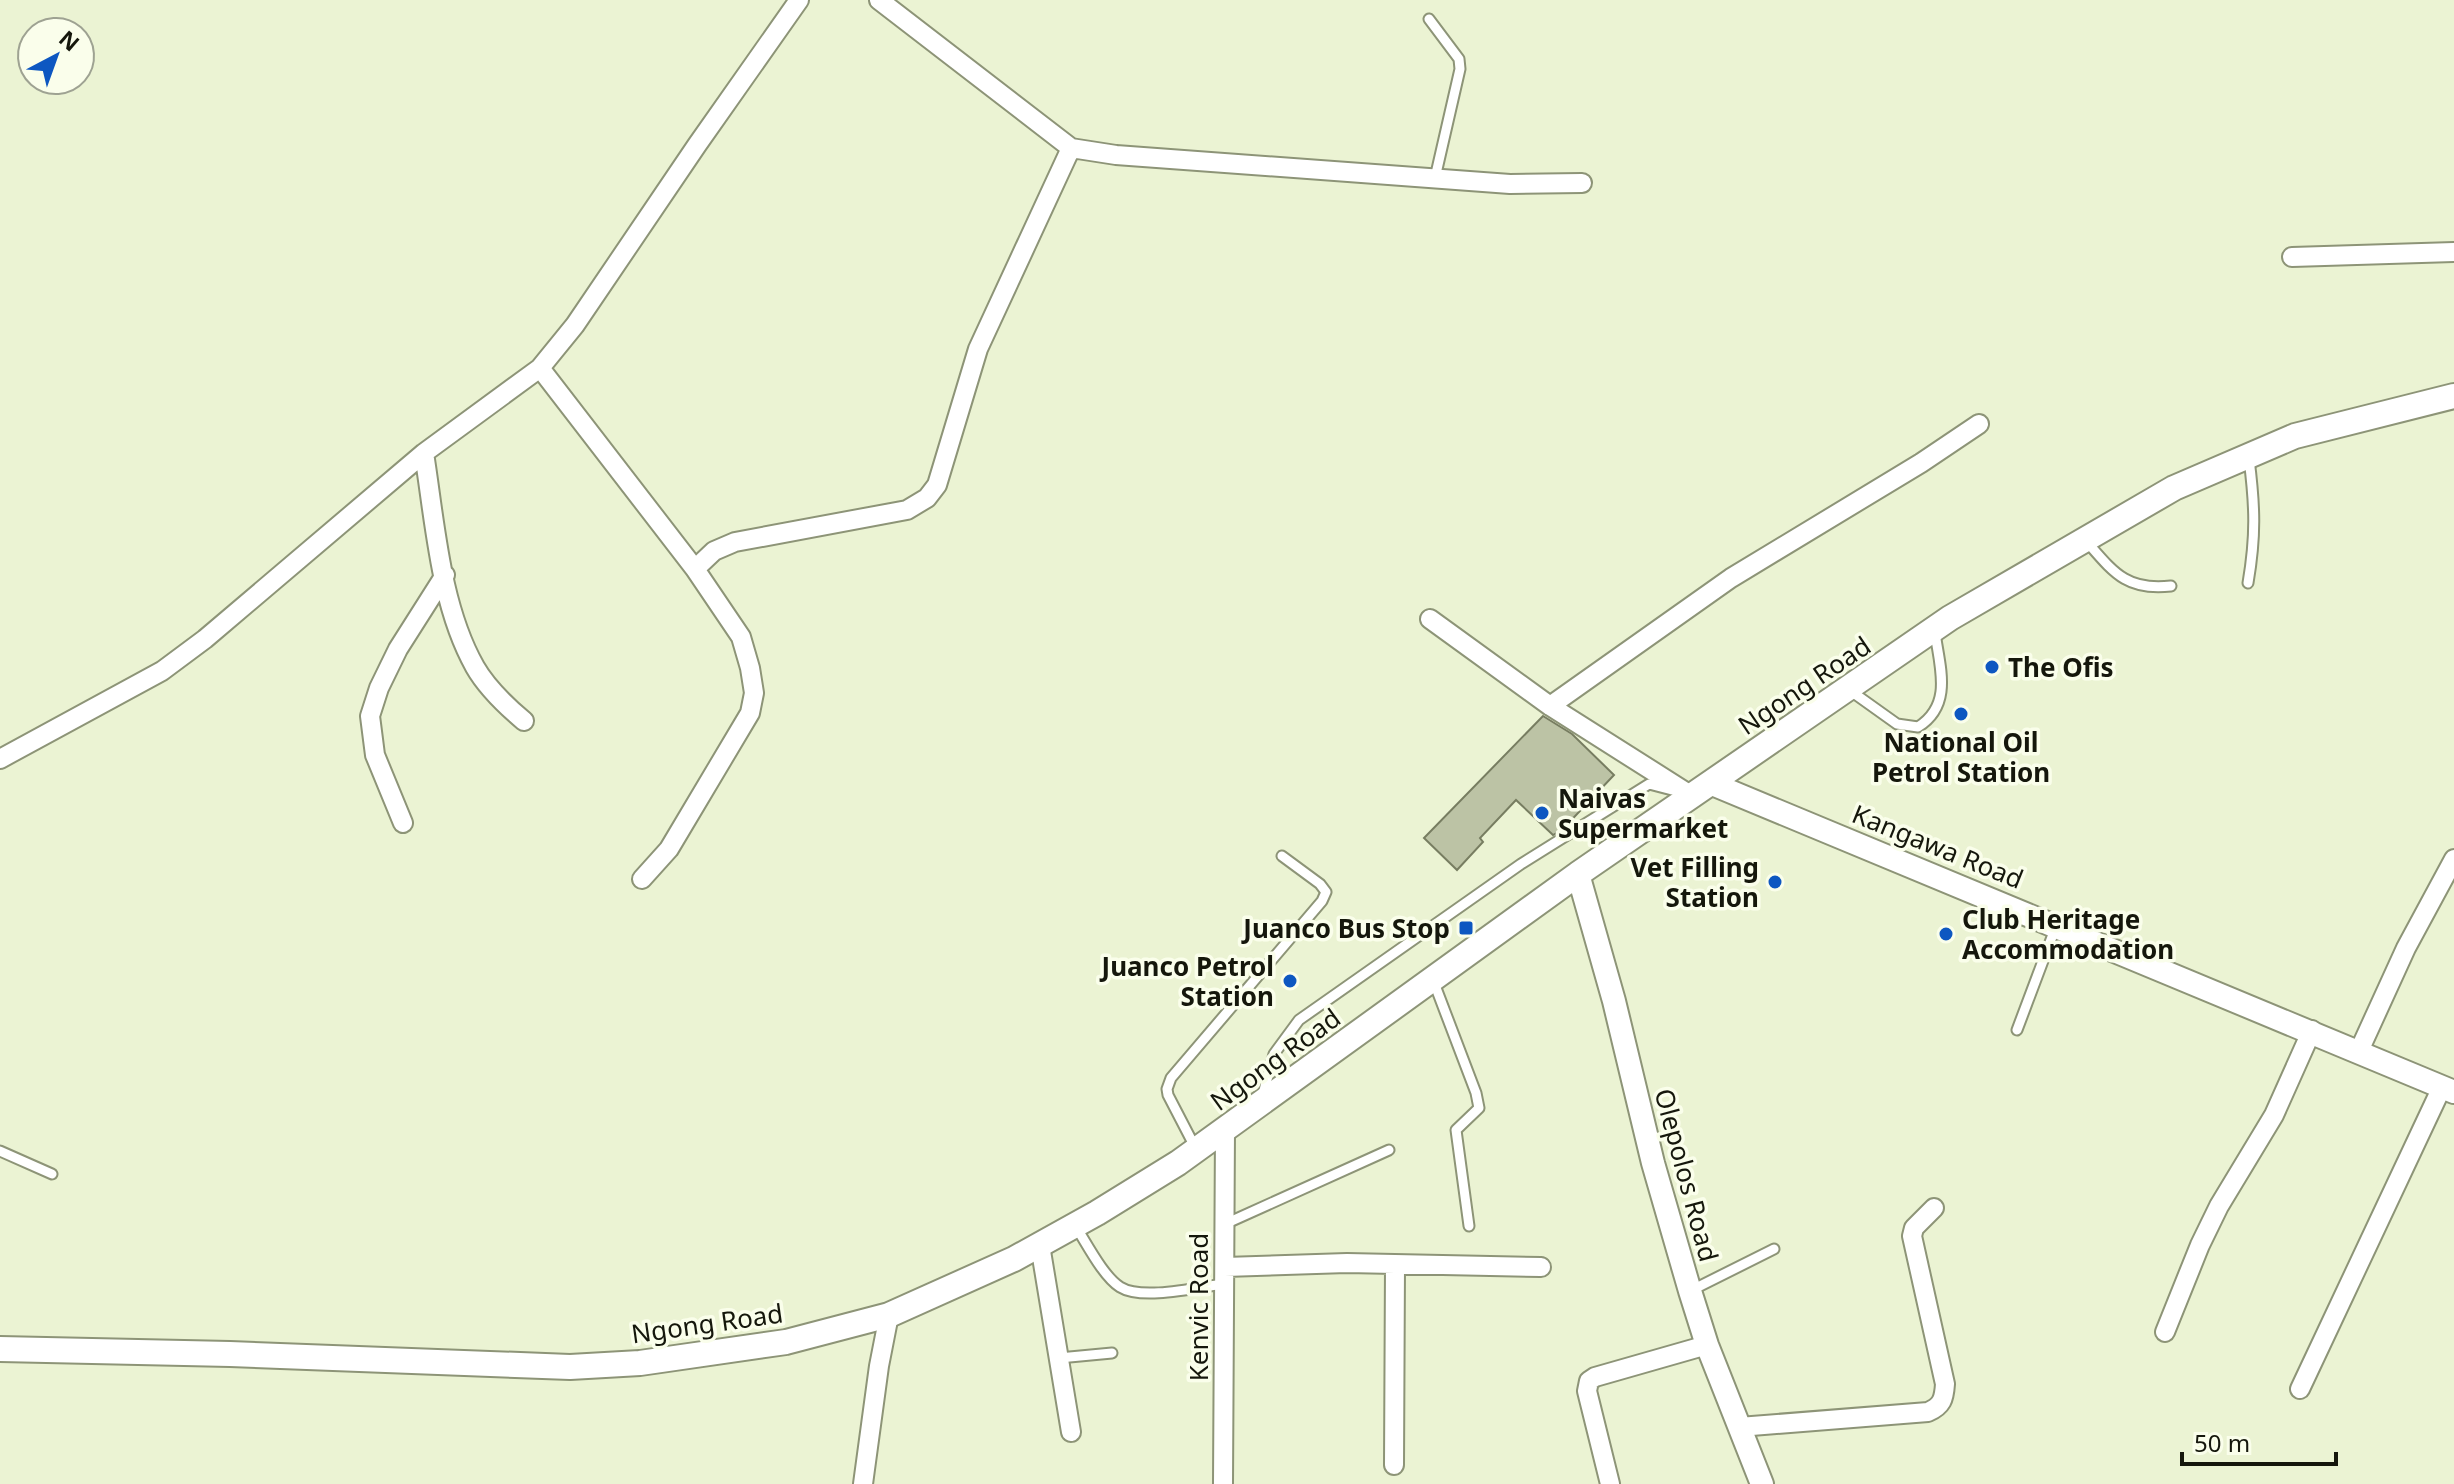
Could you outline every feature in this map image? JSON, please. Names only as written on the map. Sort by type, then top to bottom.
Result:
[{"type":"main road","name":"Ngong Road","points":[[0,1349],[570,1367],[640,1363],[786,1342],[889,1315],[1014,1259],[1075,1226],[1197,1150],[1578,874],[1701,789],[1934,630],[2085,539],[2174,488],[2295,436],[2454,396]]},
{"type":"street","points":[[0,759],[162,671],[205,639],[424,453],[540,368],[575,325],[799,0]]},
{"type":"street","points":[[879,0],[1071,148],[1116,155],[1510,184],[1582,183]]},
{"type":"street","points":[[695,569],[714,551],[735,542],[907,510],[927,498],[943,470],[978,349],[1071,148]]},
{"type":"street","points":[[2292,257],[2454,252]]},
{"type":"street","points":[[540,368],[695,569],[741,637],[750,668],[754,693],[750,713],[669,849],[642,879]]},
{"type":"street","points":[[1550,706],[1731,578],[1921,463],[1979,424]]},
{"type":"street","points":[[424,453],[452,614],[475,667],[501,702],[524,721]]},
{"type":"street","points":[[403,823],[375,755],[370,716],[379,688],[398,649],[445,575]]},
{"type":"street","points":[[1430,619],[1550,706],[1701,789]]},
{"type":"street","name":"Kangawa Road","points":[[1701,789],[2057,925],[2448,1089]]},
{"type":"street","points":[[2359,1051],[2406,948],[2454,859]]},
{"type":"street","name":"Olepolos Road","points":[[1578,874],[1614,1001],[1653,1163],[1690,1291],[1707,1345],[1762,1484]]},
{"type":"street","points":[[2165,1332],[2206,1232],[2274,1115],[2312,1030]]},
{"type":"street","points":[[2300,1389],[2448,1089]]},
{"type":"street","name":"Kenvic Road","points":[[1223,1484],[1225,1130]]},
{"type":"street","points":[[1739,1427],[1928,1412],[1938,1408],[1944,1399],[1945,1384],[1912,1236],[1914,1228],[1934,1208]]},
{"type":"street","points":[[1040,1245],[1071,1432]]},
{"type":"street","points":[[1224,1275],[1347,1263],[1541,1267]]},
{"type":"street","points":[[1394,1465],[1395,1266]]},
{"type":"street","points":[[863,1484],[889,1315]]},
{"type":"street","points":[[1610,1484],[1587,1391],[1589,1381],[1707,1345]]},
{"type":"lane","points":[[1429,19],[1459,59],[1460,69],[1435,178]]},
{"type":"lane","points":[[2248,583],[2255,544],[2249,456]]},
{"type":"lane","points":[[2085,539],[2115,574],[2136,585],[2152,588],[2171,586]]},
{"type":"lane","points":[[1848,689],[1897,724],[1918,727],[1932,718],[1939,704],[1942,681],[1934,630]]},
{"type":"lane","points":[[1260,1105],[1274,1054],[1299,1020],[1521,864],[1649,784],[1701,789]]},
{"type":"lane","points":[[1197,1150],[1168,1095],[1171,1078],[1322,901],[1326,892],[1282,856]]},
{"type":"lane","points":[[2017,1030],[2057,925]]},
{"type":"lane","points":[[1433,980],[1479,1108],[1456,1130],[1469,1226]]},
{"type":"lane","points":[[1225,1224],[1389,1150]]},
{"type":"lane","points":[[0,1151],[52,1174]]},
{"type":"lane","points":[[1075,1226],[1111,1280],[1128,1291],[1151,1293],[1224,1275]]},
{"type":"lane","points":[[1690,1291],[1774,1249]]},
{"type":"lane","points":[[1059,1358],[1112,1353]]},
{"type":"building","points":[[1543,716],[1572,734],[1614,775],[1562,830],[1553,835],[1516,800],[1480,838],[1483,842],[1457,870],[1424,838]]},
{"type":"place","name":"The Ofis","points":[[1992,667]]},
{"type":"place","name":"National Oil Petrol Station","points":[[1961,714]]},
{"type":"place","name":"Naivas Supermarket","points":[[1542,813]]},
{"type":"place","name":"Vet Filling Station","points":[[1775,882]]},
{"type":"place","name":"Juanco Bus Stop","points":[[1466,928]]},
{"type":"place","name":"Club Heritage Accommodation","points":[[1946,934]]},
{"type":"place","name":"Juanco Petrol Station","points":[[1290,981]]}]
